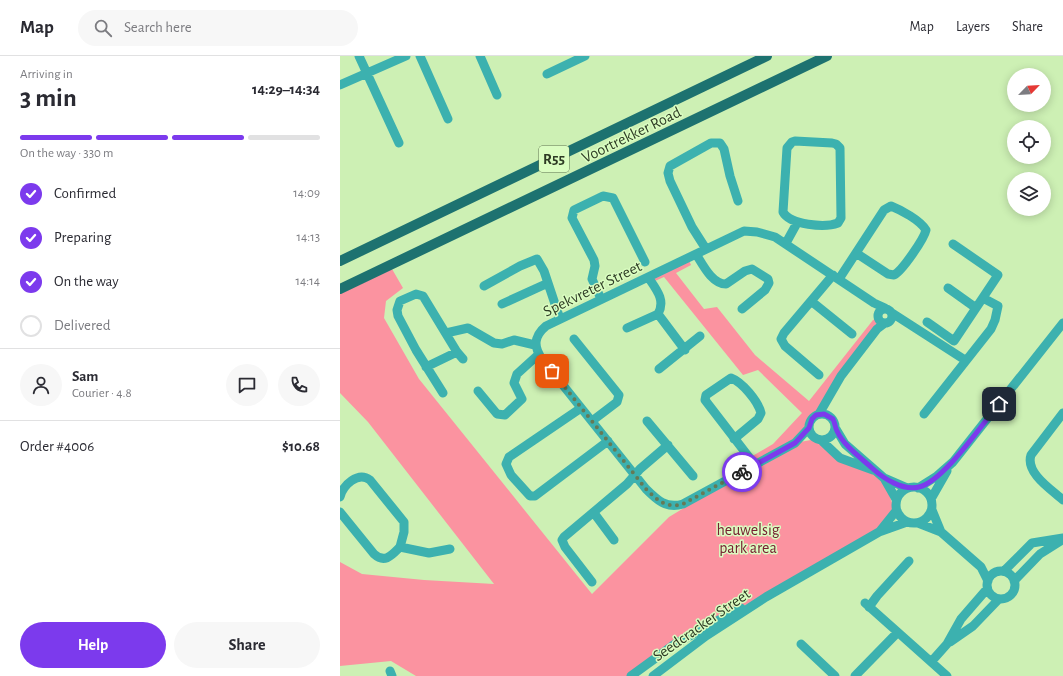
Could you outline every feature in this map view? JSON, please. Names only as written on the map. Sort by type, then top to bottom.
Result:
[{"type":"main road","name":"Voortrekker Road","points":[[340,261],[767,56]]},
{"type":"main road","name":"Voortrekker Road","points":[[340,290],[827,56]]},
{"type":"street","points":[[359,56],[399,143]]},
{"type":"street","points":[[340,86],[406,56]]},
{"type":"street","points":[[420,56],[448,119]]},
{"type":"street","points":[[480,56],[497,95]]},
{"type":"street","points":[[547,74],[584,56]]},
{"type":"street","points":[[795,141],[836,144],[840,148],[841,156],[840,222],[832,225],[797,223],[785,215],[783,209],[788,148],[792,142],[795,141]]},
{"type":"street","points":[[706,249],[692,227],[670,181],[668,173],[670,166],[711,143],[720,143],[724,149],[738,202]]},
{"type":"street","points":[[601,299],[592,279],[595,263],[572,218],[574,210],[603,196],[613,198],[646,262]]},
{"type":"street","points":[[818,375],[785,346],[781,339],[784,333],[810,302],[836,277],[856,253],[884,210],[889,206],[899,210],[922,225],[926,230],[901,269],[894,275],[888,274],[856,253]]},
{"type":"street","points":[[786,243],[797,223]]},
{"type":"street","name":"Spekvreter Street","points":[[537,350],[540,331],[546,326],[738,233],[749,231],[770,234],[786,243],[874,303],[884,318],[902,319],[965,360]]},
{"type":"street","points":[[927,322],[954,340],[998,275],[953,244]]},
{"type":"street","points":[[696,254],[712,277],[721,284],[726,284],[745,271],[752,269],[768,279],[769,283],[765,290],[742,309]]},
{"type":"street","points":[[484,286],[536,259],[539,260],[560,319]]},
{"type":"street","points":[[627,328],[658,314],[662,306],[662,301],[648,277]]},
{"type":"street","points":[[502,304],[548,283]]},
{"type":"street","points":[[948,288],[976,308]]},
{"type":"street","points":[[426,366],[460,355],[421,294],[416,294],[400,302],[397,310],[398,316],[426,366],[444,393]]},
{"type":"street","points":[[924,414],[991,328],[995,320],[998,306],[983,298]]},
{"type":"street","points":[[810,302],[852,334]]},
{"type":"street","points":[[658,314],[684,350]]},
{"type":"street","points":[[446,333],[465,328],[494,343],[502,344],[514,340],[537,350],[581,408],[658,500],[666,505],[675,506],[683,504],[795,443],[809,428],[812,419],[819,414],[832,394],[841,376],[884,318]]},
{"type":"street","points":[[931,499],[953,462],[1063,323]]},
{"type":"street","points":[[658,369],[700,336]]},
{"type":"street","points":[[574,338],[619,395],[617,402],[592,421]]},
{"type":"street","points":[[478,391],[497,414],[505,415],[522,399],[514,383],[517,374],[537,350]]},
{"type":"street","points":[[734,439],[758,419],[761,413],[758,404],[737,381],[731,378],[706,395],[705,398],[734,439],[755,465]]},
{"type":"street","points":[[832,394],[833,419],[836,429],[845,444],[884,478],[908,488],[918,488],[924,490],[931,499],[932,510],[941,532]]},
{"type":"street","points":[[581,408],[509,457],[506,464],[511,475],[530,496],[535,496],[608,441]]},
{"type":"street","points":[[1063,413],[1031,455],[1029,463],[1034,473],[1063,500]]},
{"type":"street","points":[[819,414],[827,414],[833,419]]},
{"type":"street","points":[[647,421],[692,476]]},
{"type":"street","points":[[809,428],[810,434],[820,440],[840,458],[874,470]]},
{"type":"street","points":[[795,443],[831,438],[836,429]]},
{"type":"street","points":[[820,440],[845,444]]},
{"type":"street","points":[[592,582],[565,547],[562,540],[565,535],[594,513],[668,445]]},
{"type":"street","points":[[918,488],[934,479],[953,462]]},
{"type":"street","points":[[340,497],[343,488],[357,477],[362,476],[370,480],[404,522],[404,532],[400,547],[388,558],[378,557],[340,512]]},
{"type":"street","points":[[884,478],[896,499],[896,511],[899,517],[907,522],[918,523],[941,532],[981,568],[992,596],[999,599],[1006,598],[1011,594],[1014,588],[1014,581],[1010,575],[1001,571],[981,568]]},
{"type":"street","points":[[896,499],[899,494],[908,488]]},
{"type":"street","points":[[918,523],[927,518],[932,510]]},
{"type":"street","name":"Seedcracker Street","points":[[879,532],[896,511]]},
{"type":"street","points":[[594,513],[614,540]]},
{"type":"street","name":"Seedcracker Street","points":[[653,676],[700,640],[766,598],[879,532],[907,522]]},
{"type":"street","points":[[947,644],[957,625],[988,585],[990,576],[1001,571],[1035,542],[1063,539]]},
{"type":"street","points":[[1014,581],[1044,551],[1063,539]]},
{"type":"street","points":[[400,547],[429,553],[450,549]]},
{"type":"street","points":[[1022,554],[1032,563]]},
{"type":"street","points":[[909,561],[867,605],[947,676]]},
{"type":"street","name":"Seedcracker Street","points":[[631,676],[686,637],[735,611],[766,598]]},
{"type":"street","points":[[931,662],[947,644],[973,626],[999,599]]},
{"type":"street","points":[[972,607],[982,616]]},
{"type":"street","points":[[855,676],[897,633]]},
{"type":"street","points":[[801,644],[835,676]]},
{"type":"green space","name":"heuwelsig park area","points":[[688,258],[691,265],[676,273],[704,309],[717,307],[755,355],[809,401],[873,320],[878,317],[877,329],[812,419],[809,428],[795,443],[816,439],[884,478],[895,512],[883,528],[764,599],[736,608],[687,632],[627,676],[416,676],[391,661],[340,666],[340,562],[362,574],[424,580],[494,584],[368,422],[340,393],[340,294],[392,269],[403,288],[386,301],[384,318],[419,379],[592,594],[669,517],[755,465],[749,458],[773,444],[802,413],[758,370],[743,375],[664,277],[655,281],[653,275]]},
{"type":"way so far","points":[[552,371],[646,489],[662,503],[670,506],[683,504],[742,472]]},
{"type":"route","points":[[742,472],[795,443],[809,428],[809,423],[812,419],[816,415],[824,414],[833,419],[836,429],[845,444],[884,478],[908,488],[918,488],[934,479],[953,462],[999,404]]}]
